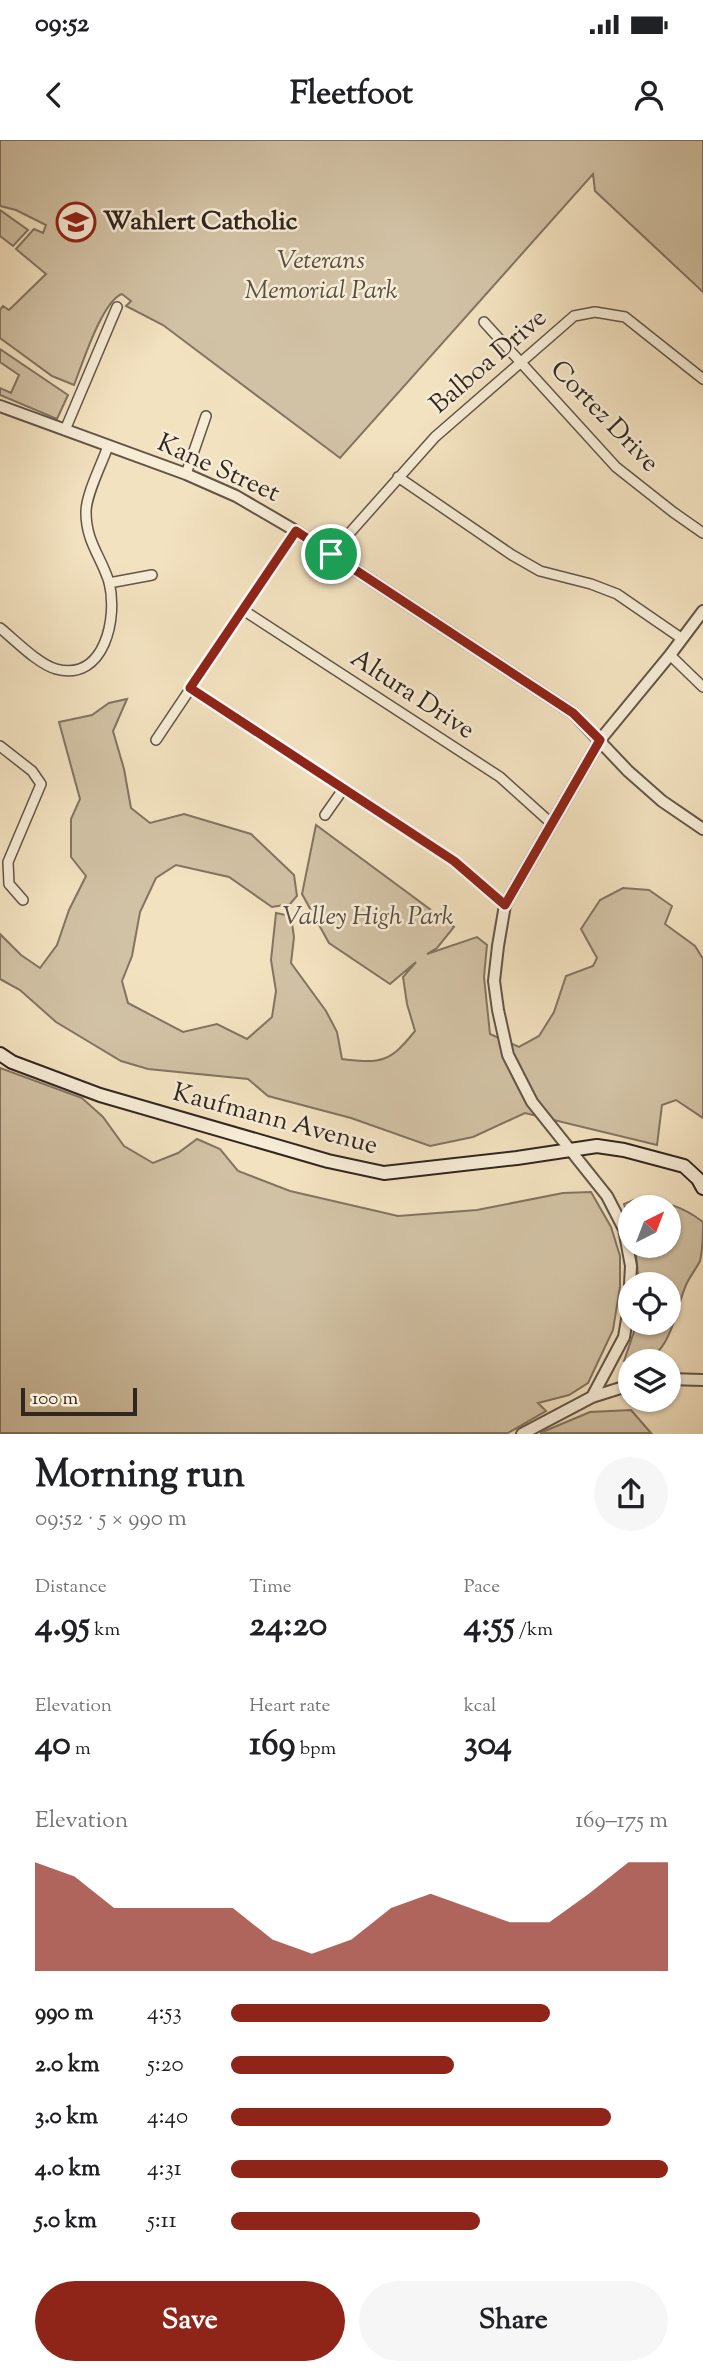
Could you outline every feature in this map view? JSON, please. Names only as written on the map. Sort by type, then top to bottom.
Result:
[{"type":"main road","name":"Kaufmann Avenue","points":[[0,1054],[12,1062],[100,1095],[328,1161],[384,1173],[597,1146],[665,1159],[684,1166],[703,1188]]},
{"type":"street","points":[[65,430],[117,307]]},
{"type":"street","name":"Balboa Drive","points":[[331,554],[435,437],[574,316],[595,312],[625,317],[703,379]]},
{"type":"street","name":"Cortez Drive","points":[[484,322],[616,467],[703,533]]},
{"type":"street","name":"Kane Street","points":[[0,406],[186,474],[236,496],[296,531],[573,713],[628,771],[662,801],[703,829]]},
{"type":"street","points":[[186,474],[206,416]]},
{"type":"street","points":[[0,628],[55,668],[75,671],[93,662],[106,644],[112,617],[109,583],[88,535],[86,509],[108,446]]},
{"type":"street","points":[[398,477],[512,555],[540,571],[591,584],[617,594],[681,638]]},
{"type":"street","points":[[156,740],[296,531]]},
{"type":"street","points":[[109,583],[152,575]]},
{"type":"street","name":"Altura Drive","points":[[243,610],[500,777],[551,823]]},
{"type":"street","points":[[631,1272],[624,1229],[607,1196],[532,1102],[508,1055],[494,981],[505,905],[551,823],[600,740],[703,611]]},
{"type":"street","points":[[670,655],[703,687]]},
{"type":"street","points":[[190,688],[454,861],[505,905]]},
{"type":"street","points":[[0,746],[32,771],[41,785],[8,862],[9,884],[23,900]]},
{"type":"street","points":[[325,815],[344,788]]},
{"type":"street","points":[[592,1397],[624,1335]]},
{"type":"street","points":[[681,1379],[703,1380]]},
{"type":"street","points":[[522,1433],[592,1397],[618,1389]]},
{"type":"green space","name":"Veterans Memorial Park","points":[[0,140],[703,140],[703,292],[595,191],[593,174],[340,458],[163,325],[126,306],[131,301],[122,294],[107,308],[100,321],[74,385],[52,376],[0,338],[0,310],[3,306],[9,310],[46,274],[16,249],[34,229],[43,233],[46,225],[16,210],[0,206]]},
{"type":"green space","points":[[0,210],[28,230],[13,246],[0,236]]},
{"type":"green space","points":[[0,349],[68,395],[57,419],[0,395],[0,388],[11,393],[19,375],[0,362]]},
{"type":"green space","name":"Valley High Park","points":[[127,699],[113,731],[131,808],[150,823],[184,814],[251,834],[294,875],[297,896],[290,904],[272,907],[229,877],[176,865],[156,878],[140,912],[132,956],[122,981],[128,1003],[183,1032],[217,1024],[247,1039],[272,1017],[276,991],[271,960],[276,913],[291,916],[294,937],[291,963],[326,1011],[337,1032],[342,1059],[376,1061],[399,1049],[415,1031],[403,977],[416,962],[390,984],[329,943],[302,894],[316,825],[454,927],[437,948],[427,954],[477,937],[487,945],[484,977],[490,1034],[519,1047],[539,1036],[554,1012],[566,976],[593,966],[597,958],[581,929],[600,900],[623,888],[649,890],[672,906],[665,924],[695,946],[703,959],[703,1118],[676,1100],[662,1105],[657,1145],[525,1113],[473,1137],[430,1146],[351,1118],[268,1096],[248,1079],[148,1069],[121,1061],[56,1022],[20,990],[0,979],[0,934],[21,955],[40,968],[57,945],[69,910],[86,876],[71,857],[71,819],[80,799],[59,722],[92,715],[109,703]]},
{"type":"green space","points":[[0,1068],[82,1098],[103,1117],[124,1146],[153,1163],[178,1153],[197,1139],[220,1149],[238,1171],[290,1191],[398,1216],[477,1210],[563,1193],[591,1192],[611,1227],[620,1258],[618,1299],[613,1330],[588,1383],[569,1395],[538,1403],[546,1411],[508,1433],[0,1433]]},
{"type":"green space","points":[[681,1209],[703,1222],[700,1261],[686,1285],[681,1300],[681,1272],[638,1272],[636,1258],[681,1258]]},
{"type":"green space","points":[[633,1335],[668,1335],[660,1349],[628,1349]]},
{"type":"green space","points":[[590,1412],[633,1412],[651,1433],[540,1433]]},
{"type":"place","name":"Wahlert Catholic","points":[[76,222]]},
{"type":"route","points":[[296,531],[331,554],[573,713],[600,740],[505,905],[454,861],[190,688],[296,531]]}]
